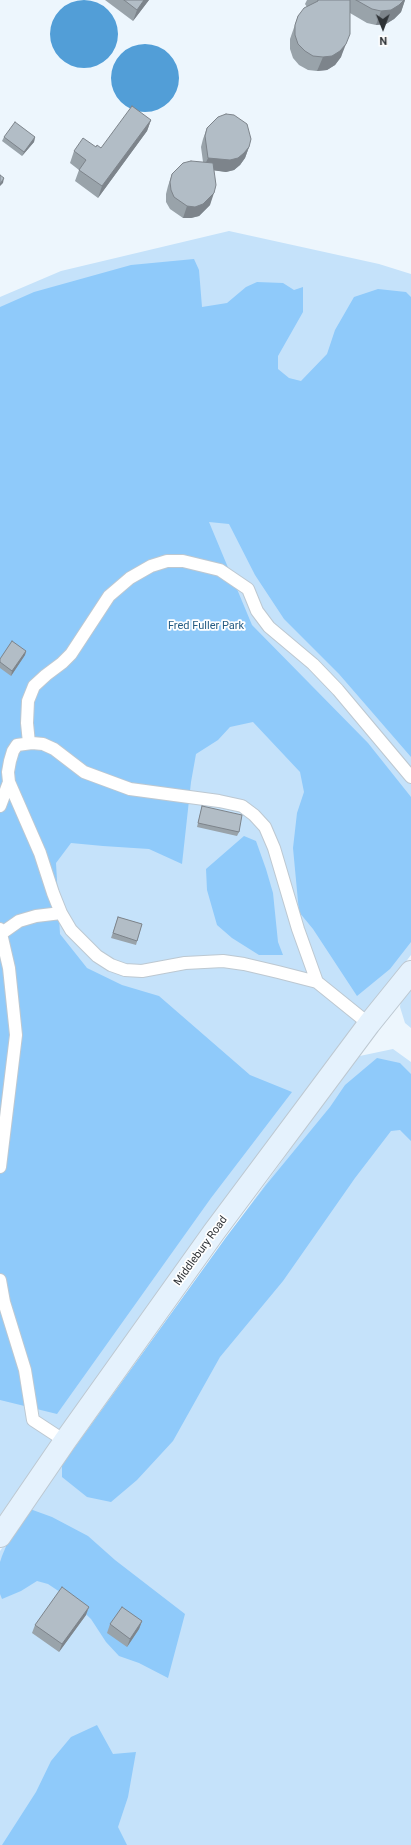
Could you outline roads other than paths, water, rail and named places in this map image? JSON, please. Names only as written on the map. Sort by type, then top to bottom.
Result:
[{"type":"street","name":"Middlebury Road","points":[[0,1536],[65,1441],[214,1232],[369,1024],[411,972]]},
{"type":"lane","points":[[29,743],[27,722],[28,701],[34,686],[46,675],[62,664],[71,654],[109,596],[130,578],[150,566],[167,561],[183,561],[220,570],[248,589],[258,611],[269,626],[313,664],[338,690],[411,777]]},
{"type":"lane","points":[[317,982],[298,929],[274,848],[265,827],[254,814],[242,806],[219,801],[130,788],[84,772],[54,749],[44,744],[29,743],[17,745],[13,751],[8,772],[9,782],[40,853],[61,913],[71,930],[97,956],[111,965],[125,970],[142,971],[192,962],[223,961],[244,964],[317,982],[369,1024]]},
{"type":"lane","points":[[0,806],[9,782]]},
{"type":"lane","points":[[0,1167],[16,1035],[9,968],[1,931],[19,921],[36,916],[61,913]]},
{"type":"lane","points":[[0,1280],[4,1302],[25,1370],[33,1420],[65,1441]]},
{"type":"park label","name":"Fred Fuller Park","points":[[206,626]]}]
